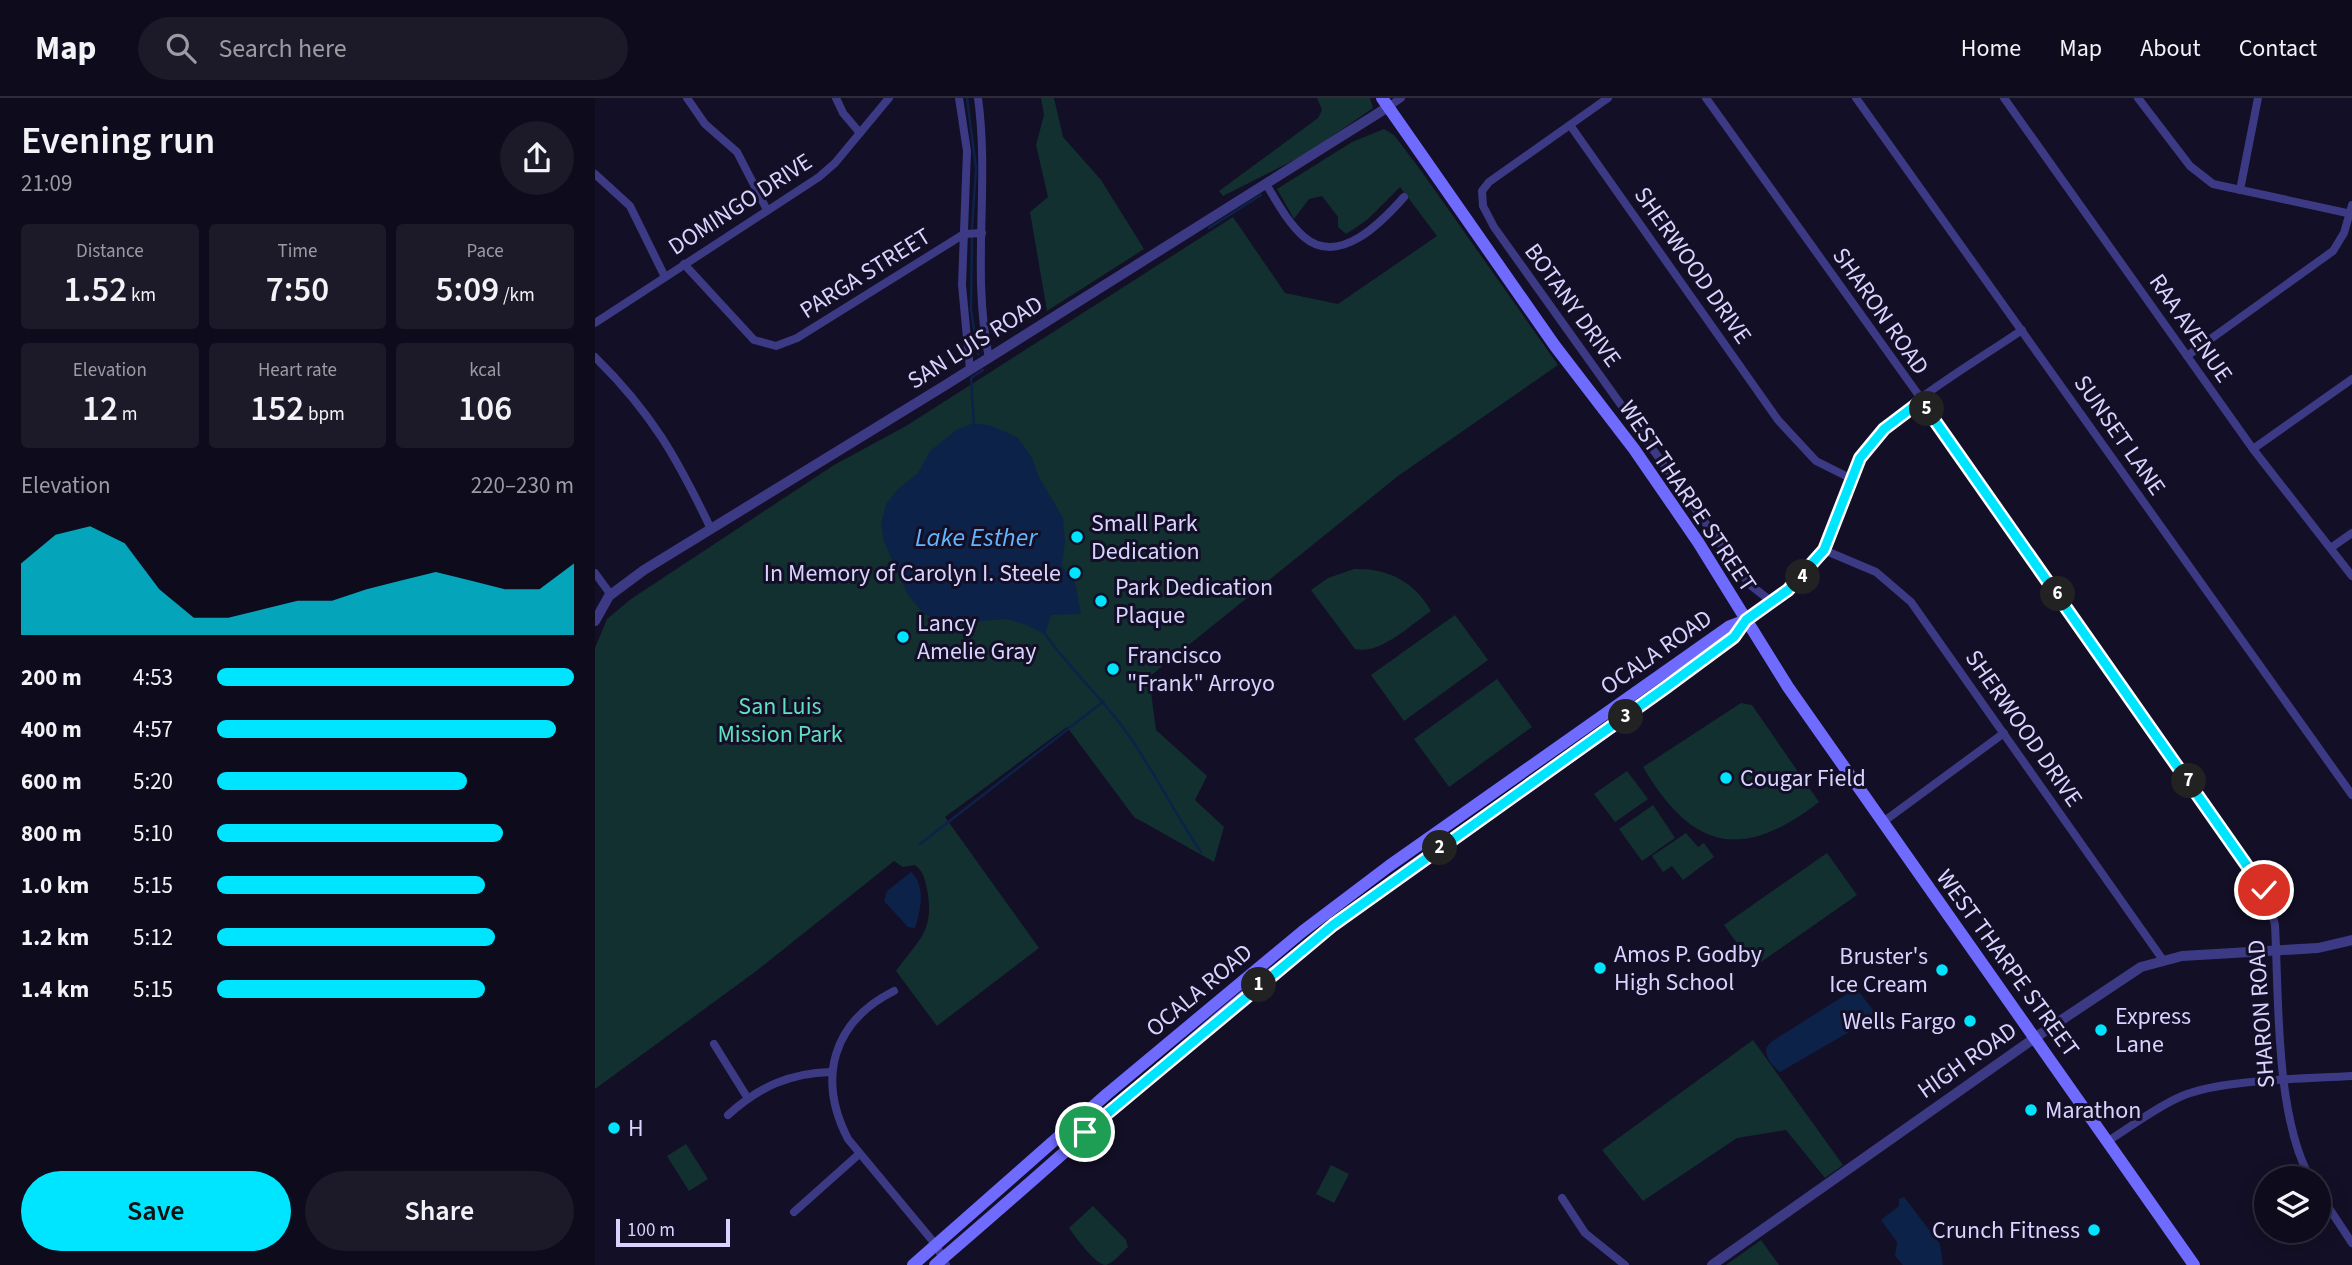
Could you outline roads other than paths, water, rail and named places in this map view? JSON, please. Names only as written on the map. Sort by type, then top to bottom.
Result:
[{"type":"main road","name":"WEST THARPE STREET","points":[[1385,103],[1555,346],[1633,449],[1698,542],[1788,687],[2194,1265]]},
{"type":"main road","name":"OCALA ROAD","points":[[913,1265],[1124,1080],[1303,931],[1389,866],[1613,708],[1730,626],[1746,620]]},
{"type":"main road","name":"OCALA ROAD","points":[[941,1263],[1132,1092],[1306,947],[1398,877],[1734,637],[1746,620]]},
{"type":"main road","points":[[1613,708],[1621,720]]},
{"type":"main road","points":[[1405,855],[1413,867]]},
{"type":"main road","points":[[1389,866],[1398,877]]},
{"type":"main road","points":[[1303,931],[1306,947]]},
{"type":"main road","points":[[1227,993],[1231,1008]]},
{"type":"main road","points":[[1217,1002],[1231,1008]]},
{"type":"main road","points":[[1124,1080],[1132,1092]]},
{"type":"street","points":[[687,98],[705,124],[737,152],[767,210]]},
{"type":"street","points":[[836,98],[843,113],[860,134]]},
{"type":"street","name":"DOMINGO DRIVE","points":[[595,323],[819,177],[860,134],[889,98]]},
{"type":"street","points":[[959,98],[967,151],[962,295],[970,370]]},
{"type":"street","points":[[978,98],[984,141],[980,307],[989,358]]},
{"type":"street","points":[[1385,103],[1401,98]]},
{"type":"street","points":[[1570,125],[1608,98]]},
{"type":"street","name":"SHARON ROAD","points":[[1706,98],[2253,872],[2272,908],[2285,1080],[2294,1140],[2305,1166]]},
{"type":"street","name":"SUNSET LANE","points":[[1856,98],[2352,795]]},
{"type":"street","name":"RAA AVENUE","points":[[2004,98],[2253,449],[2352,576]]},
{"type":"street","points":[[2138,98],[2195,171],[2213,184],[2351,211],[2339,243],[2324,259],[2187,356]]},
{"type":"street","points":[[2241,190],[2258,98]]},
{"type":"street","name":"SAN LUIS ROAD","points":[[595,621],[611,595],[711,529],[1266,184],[1385,103]]},
{"type":"street","name":"BOTANY DRIVE","points":[[1570,125],[1489,182],[1482,191],[1483,206],[1494,228],[1749,584],[1772,602]]},
{"type":"street","name":"SHERWOOD DRIVE","points":[[1570,125],[1778,419],[1816,461],[1850,478]]},
{"type":"street","points":[[595,174],[631,206],[665,277]]},
{"type":"street","points":[[1266,184],[1302,235],[1315,244],[1330,247],[1350,242],[1366,233],[1404,197]]},
{"type":"street","name":"PARGA STREET","points":[[684,264],[754,340],[768,346],[797,338],[964,234],[982,233]]},
{"type":"street","points":[[1746,620],[1802,578],[1824,550],[1850,478],[1873,440],[1921,401],[2022,330]]},
{"type":"street","points":[[595,357],[655,424],[683,470],[711,529]]},
{"type":"street","points":[[2253,449],[2352,379]]},
{"type":"street","points":[[2332,547],[2352,533]]},
{"type":"street","name":"SHERWOOD DRIVE","points":[[1824,550],[1876,572],[1900,590],[2163,960]]},
{"type":"street","points":[[595,573],[611,595]]},
{"type":"street","points":[[1883,822],[2004,733]]},
{"type":"street","name":"HIGH ROAD","points":[[1713,1265],[2123,977],[2163,960],[2331,946],[2352,940]]},
{"type":"street","points":[[894,991],[856,1018],[842,1038],[831,1072],[831,1094],[837,1119],[859,1155],[936,1245],[941,1263]]},
{"type":"street","points":[[714,1044],[747,1097]]},
{"type":"street","points":[[728,1115],[747,1097],[791,1076],[831,1072]]},
{"type":"street","points":[[2108,1141],[2164,1105],[2191,1092],[2285,1080],[2352,1076]]},
{"type":"street","points":[[794,1212],[859,1155]]},
{"type":"street","points":[[1562,1198],[1585,1233],[1625,1265]]},
{"type":"street","points":[[2331,1211],[2352,1243]]},
{"type":"water","name":"Lake Esther","points":[[974,423],[992,426],[1018,438],[1031,456],[1038,475],[1063,518],[1065,542],[1062,566],[1075,582],[1081,614],[1051,615],[1045,634],[1006,619],[944,624],[923,613],[908,595],[884,542],[881,524],[886,504],[898,489],[918,473],[930,451],[958,429]]},
{"type":"water","points":[[911,872],[921,892],[915,928],[908,927],[884,901],[887,891]]},
{"type":"water","points":[[1856,988],[1874,1011],[1870,1020],[1780,1072],[1774,1067],[1766,1052],[1771,1042]]},
{"type":"water","points":[[1904,1197],[1940,1244],[1943,1265],[1903,1265],[1895,1256],[1897,1242],[1881,1220],[1899,1206],[1899,1199]]},
{"type":"waterway","points":[[967,98],[976,168],[972,228]]},
{"type":"waterway","points":[[1209,228],[1261,195]]},
{"type":"waterway","points":[[972,237],[971,309],[978,354]]},
{"type":"waterway","points":[[974,426],[971,378],[983,370]]},
{"type":"waterway","points":[[1045,634],[1127,733],[1201,852]]},
{"type":"waterway","points":[[920,844],[1104,701]]},
{"type":"place","name":"Small Park Dedication","points":[[1077,537]]},
{"type":"place","name":"In Memory of Carolyn I. Steele","points":[[1075,573]]},
{"type":"place","name":"Park Dedication Plaque","points":[[1101,601]]},
{"type":"place","name":"Lancy Amelie Gray","points":[[903,637]]},
{"type":"place","name":"Francisco \"Frank\" Arroyo","points":[[1113,669]]},
{"type":"place","name":"Cougar Field","points":[[1726,778]]},
{"type":"place","name":"Amos P. Godby High School","points":[[1600,968]]},
{"type":"place","name":"Bruster's Ice Cream","points":[[1942,970]]},
{"type":"place","name":"Wells Fargo","points":[[1970,1021]]},
{"type":"place","name":"Express Lane","points":[[2101,1030]]},
{"type":"place","name":"Marathon","points":[[2031,1110]]},
{"type":"place","name":"H","points":[[614,1128]]},
{"type":"place","name":"Crunch Fitness","points":[[2094,1230]]},
{"type":"park label","name":"San Luis Mission Park","points":[[780,720]]}]
